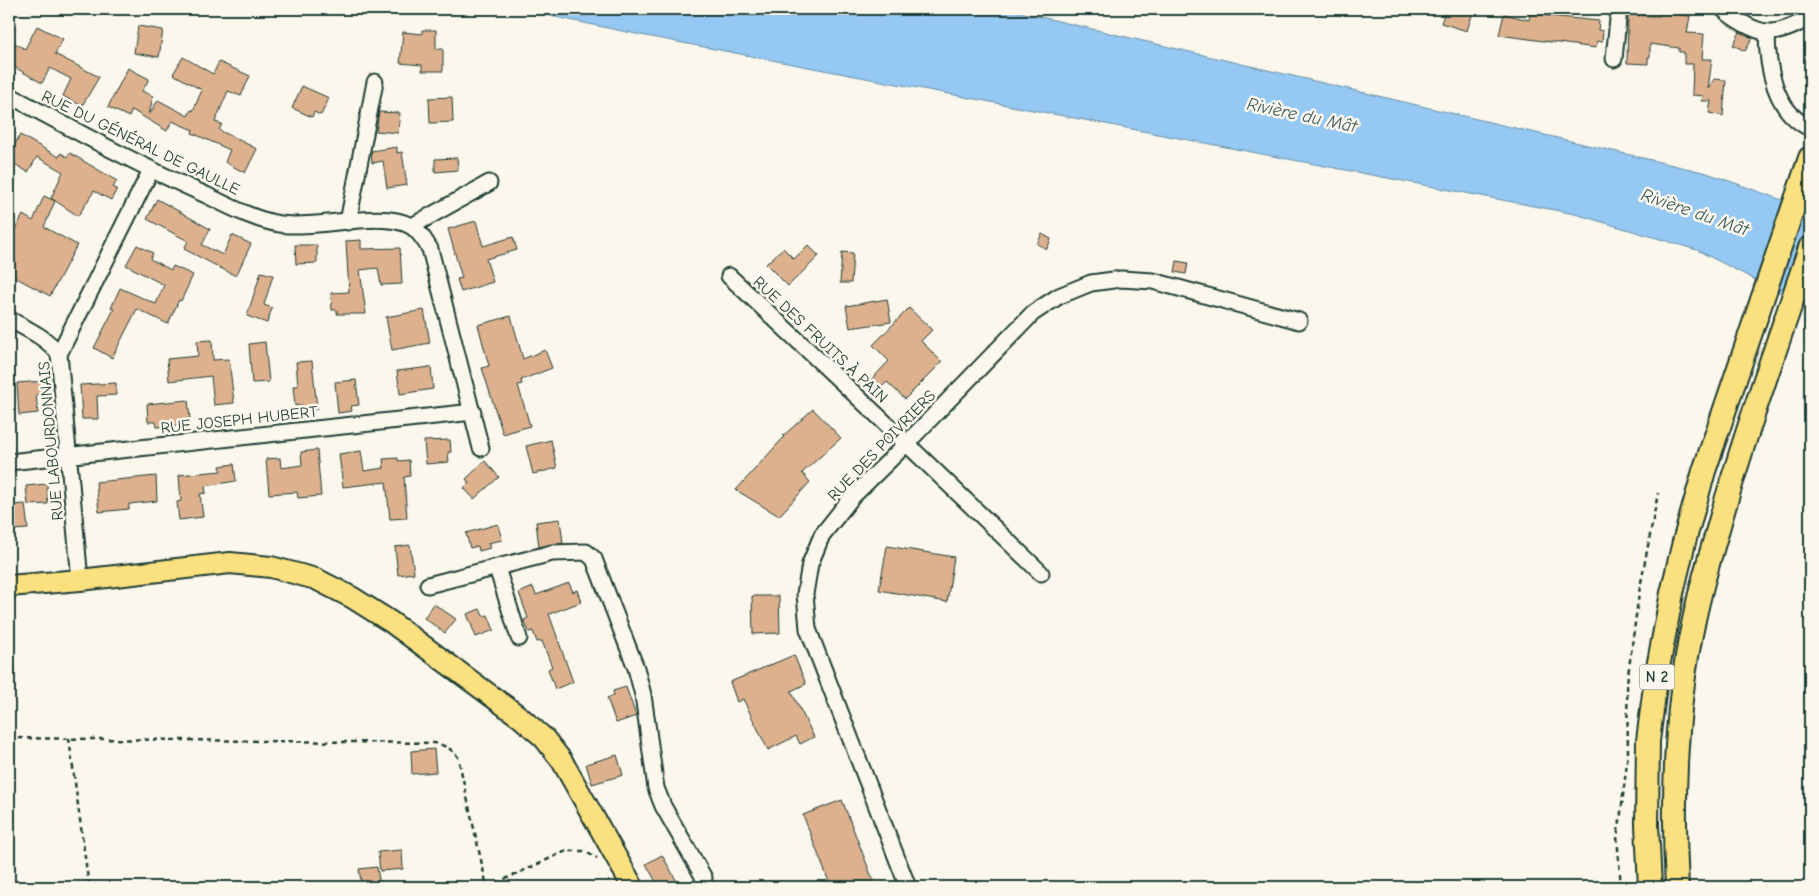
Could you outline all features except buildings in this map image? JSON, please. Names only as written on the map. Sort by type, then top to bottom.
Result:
[{"type":"highway","name":"N 2","points":[[1650,887],[1647,779],[1650,718],[1672,593],[1704,471],[1810,158]]},
{"type":"highway","name":"N 2","points":[[1677,887],[1674,842],[1680,710],[1685,669],[1700,593],[1733,473],[1810,248]]},
{"type":"main road","points":[[9,586],[230,563],[271,567],[316,580],[353,598],[391,622],[520,717],[544,738],[562,761],[633,887]]},
{"type":"street","points":[[1614,59],[1619,9]]},
{"type":"street","points":[[1723,9],[1745,25],[1767,32],[1789,28],[1810,16]]},
{"type":"street","points":[[1767,32],[1767,56],[1777,91],[1784,106],[1800,123],[1810,128]]},
{"type":"street","points":[[348,222],[375,82]]},
{"type":"street","name":"RUE DU GÉNÉRAL DE GAULLE","points":[[9,95],[151,170],[260,219],[279,224],[299,226],[383,219],[399,221],[412,226]]},
{"type":"street","name":"RUE LABOURDONNAIS","points":[[80,580],[67,455],[60,354],[151,170]]},
{"type":"street","points":[[481,448],[430,249],[423,236],[412,226],[489,183]]},
{"type":"street","name":"RUE DES FRUITS À PAIN","points":[[729,276],[1041,573]]},
{"type":"street","name":"RUE DES POIVRIERS","points":[[908,887],[808,629],[805,594],[810,564],[822,535],[852,497],[907,444],[1033,313],[1059,296],[1091,283],[1121,279],[1153,281],[1299,321]]},
{"type":"street","points":[[9,319],[42,337],[60,354]]},
{"type":"street","name":"RUE JOSEPH HUBERT","points":[[9,462],[473,412]]},
{"type":"street","points":[[428,585],[552,553],[586,552],[594,559],[636,668],[643,695],[656,788],[663,806],[704,878],[702,887]]},
{"type":"street","points":[[497,568],[519,638]]},
{"type":"path","points":[[1621,887],[1617,836],[1628,753],[1627,683],[1639,593],[1658,493]]},
{"type":"path","points":[[9,738],[434,743],[448,747],[458,757],[488,887],[566,851],[584,851],[600,861]]},
{"type":"path","points":[[69,738],[89,887]]},
{"type":"water","name":"Rivière du Mât","points":[[517,9],[1007,9],[1707,173],[1810,210],[1810,308],[1697,250],[1575,214],[641,35]]}]
